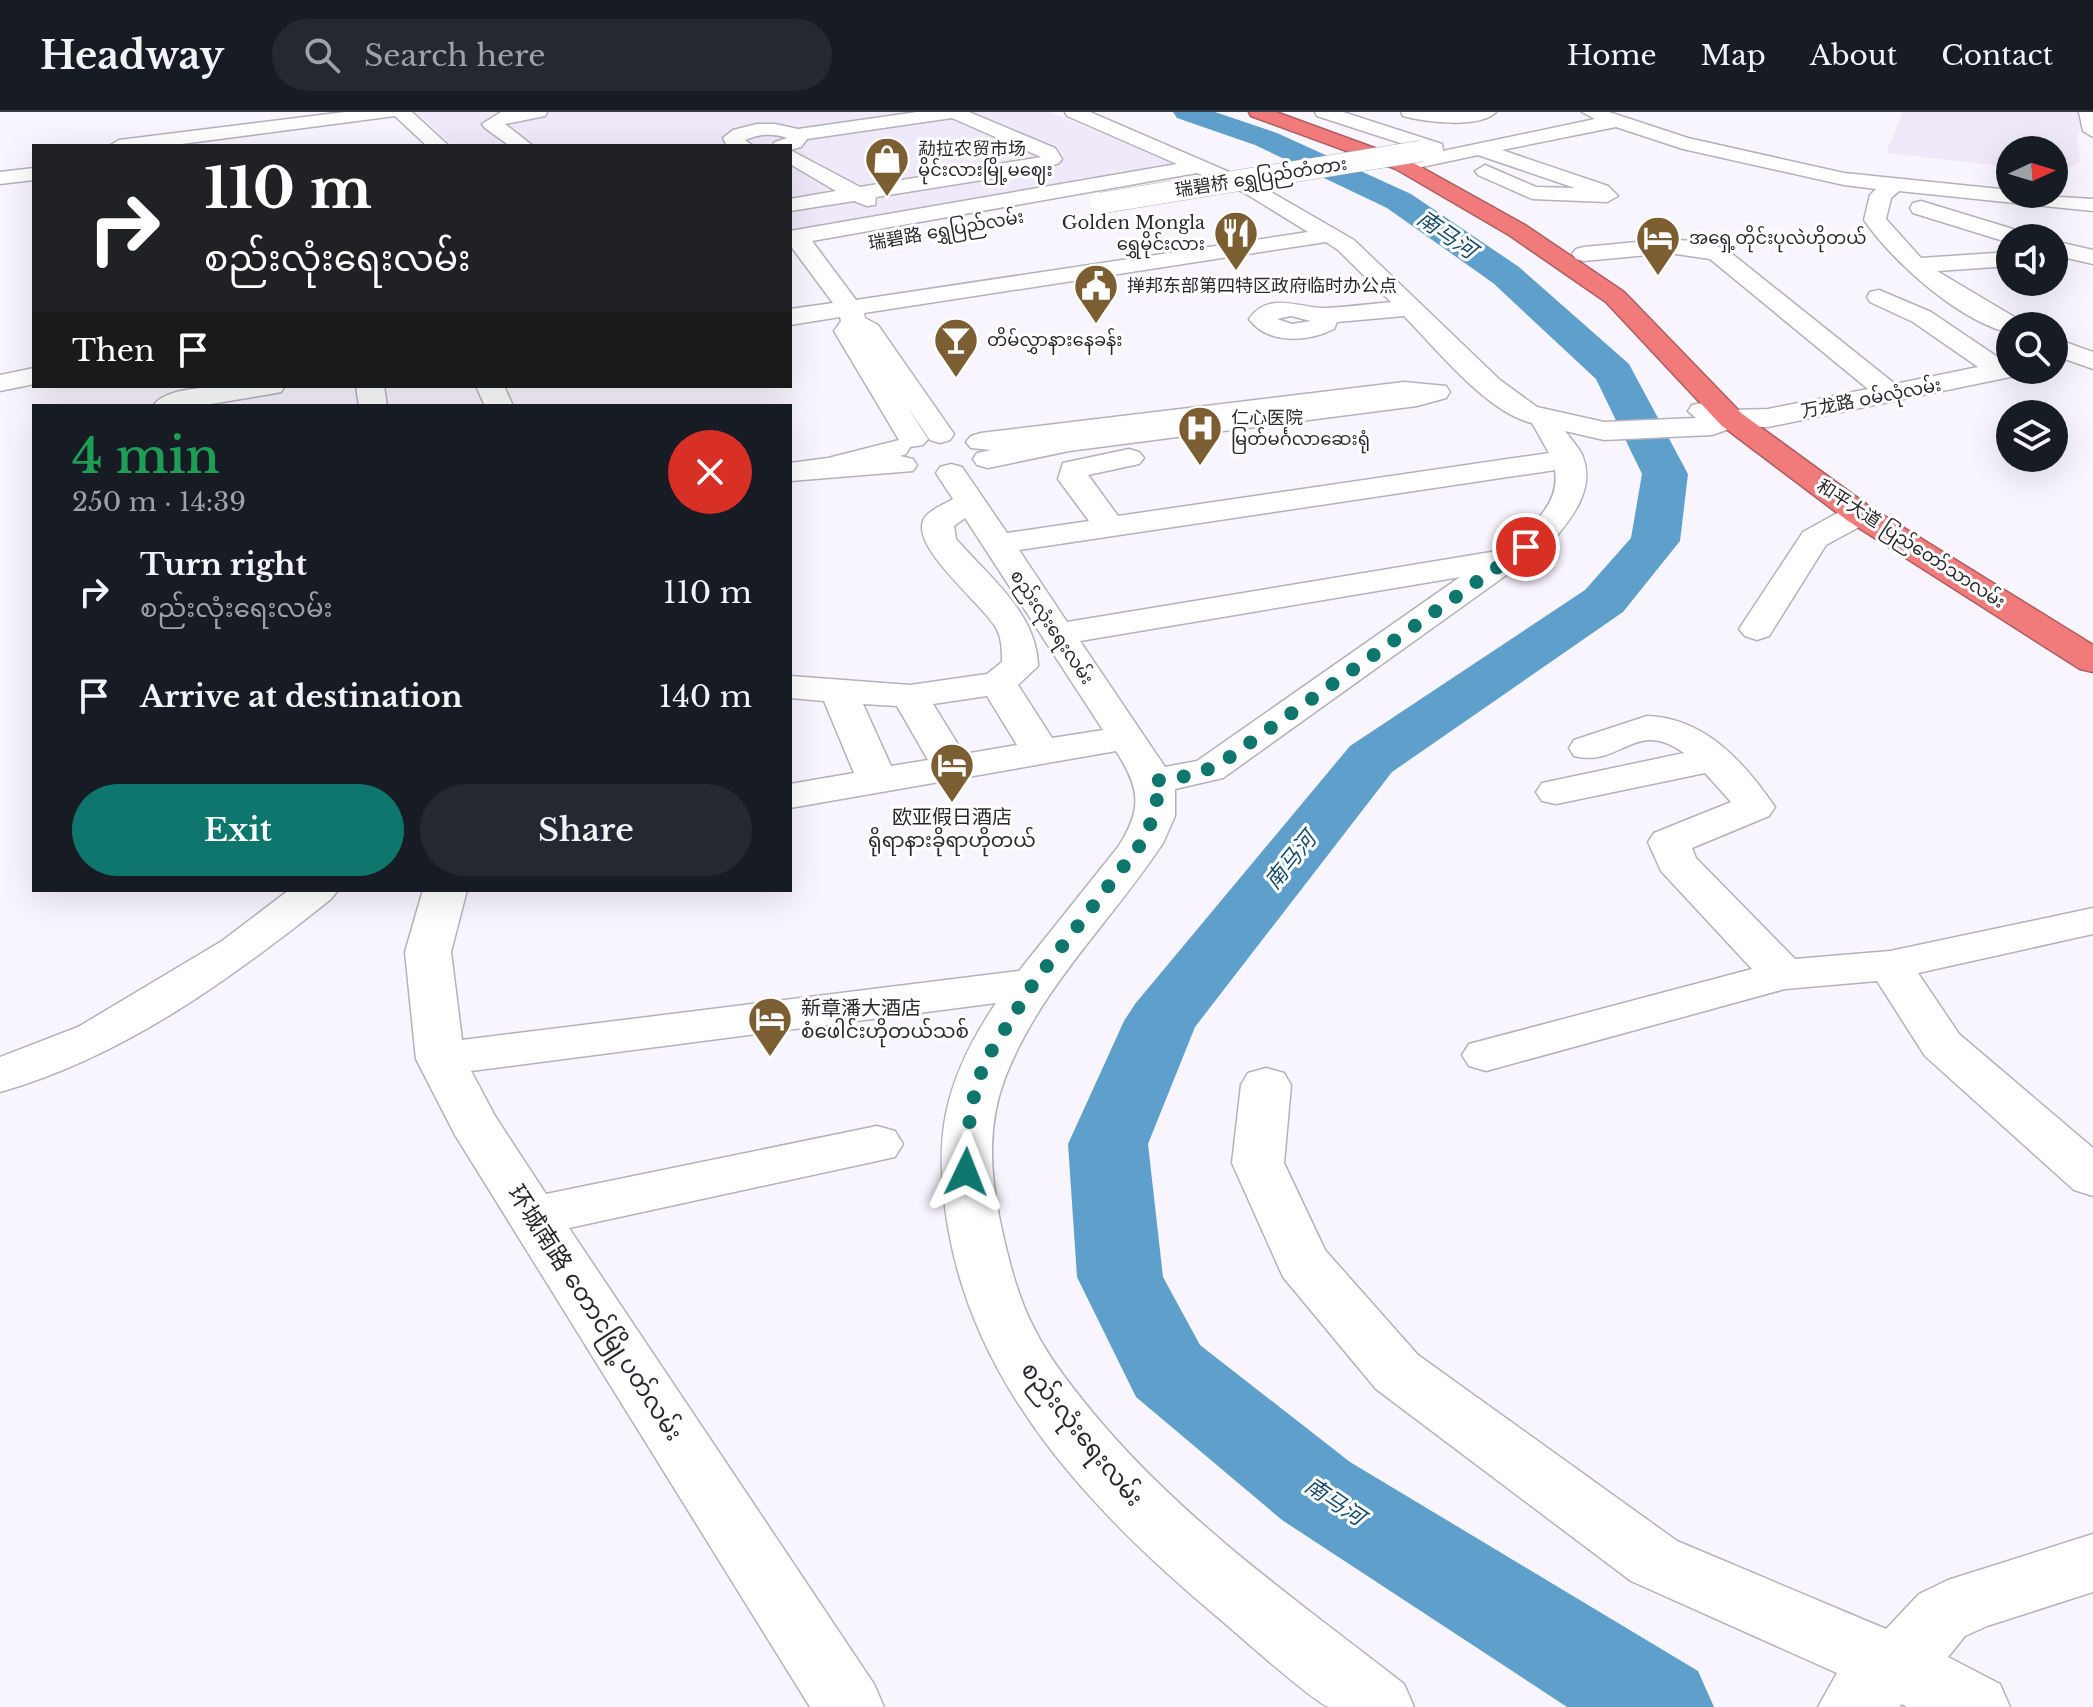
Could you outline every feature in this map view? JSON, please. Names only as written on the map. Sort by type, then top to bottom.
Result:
[{"type":"highway","name":"和平大道 ပြည်တော်သာလမ်း","points":[[1258,112],[1420,156],[1517,230],[1615,297],[1714,419],[2093,661]]},
{"type":"highway","name":"和平大道 ပြည်တော်သာလမ်း","points":[[1283,112],[1420,156],[1584,254],[1642,298],[1768,418],[1838,472],[1986,563]]},
{"type":"street","points":[[134,144],[289,125],[334,115],[390,112]]},
{"type":"street","points":[[401,112],[437,144]]},
{"type":"street","points":[[520,144],[492,124],[501,118],[538,112]]},
{"type":"street","points":[[787,137],[811,114],[830,112]]},
{"type":"street","points":[[725,119],[736,142],[955,112],[1048,152],[1052,159],[1038,165],[792,205]]},
{"type":"street","points":[[1074,112],[1250,188],[1330,235],[1346,245],[1490,386],[1527,413],[1577,422],[1570,459],[1570,495],[1562,511],[1540,536],[1209,770],[1153,781]]},
{"type":"street","points":[[1334,115],[1388,112]]},
{"type":"street","points":[[1410,112],[1433,118],[1487,112]]},
{"type":"street","points":[[1591,112],[1683,143],[1887,191],[1996,231]]},
{"type":"street","points":[[2088,112],[2093,131]]},
{"type":"street","points":[[1334,115],[1420,156],[1479,149],[1521,138]]},
{"type":"street","points":[[1420,156],[1615,121]]},
{"type":"street","points":[[289,125],[306,144]]},
{"type":"street","points":[[193,144],[212,134]]},
{"type":"street","points":[[1479,149],[1601,190],[1607,196],[1532,193],[1485,171]]},
{"type":"street","name":"瑞碧桥 ရွှေပြည်တံတား","points":[[1101,203],[1420,156]]},
{"type":"street","points":[[0,164],[32,157]]},
{"type":"street","points":[[792,157],[901,219]]},
{"type":"street","points":[[0,164],[32,163]]},
{"type":"street","points":[[796,246],[901,219],[1200,166]]},
{"type":"street","points":[[0,178],[32,174]]},
{"type":"street","points":[[2068,186],[2087,195],[2091,205]]},
{"type":"street","points":[[0,192],[32,188]]},
{"type":"street","points":[[1887,191],[2091,205]]},
{"type":"street","points":[[1887,191],[1875,220],[1900,254],[1947,292],[1996,318]]},
{"type":"street","name":"瑞碧路 ရွှေပြည်လမ်း","points":[[796,246],[1101,203]]},
{"type":"street","points":[[1976,224],[2091,205]]},
{"type":"street","points":[[792,317],[852,315],[1330,235]]},
{"type":"street","name":"စည်းလုံးရေးလမ်း","points":[[796,246],[852,315],[869,330],[942,458],[1127,737],[1153,781],[1157,799],[1147,836],[1033,984],[984,1063],[973,1100],[965,1150],[968,1193],[984,1270],[1017,1353],[1058,1411],[1133,1502],[1246,1600],[1379,1707]]},
{"type":"street","points":[[1584,254],[1683,246],[1703,248],[1718,254],[1890,394]]},
{"type":"street","points":[[2068,251],[2093,257]]},
{"type":"street","points":[[1915,265],[1996,260]]},
{"type":"street","points":[[1879,297],[1922,317],[1996,364]]},
{"type":"street","points":[[1322,316],[1412,308]]},
{"type":"street","points":[[2068,351],[2087,358]]},
{"type":"street","name":"万龙路 ဝမ်လုံလမ်း","points":[[1577,422],[1768,418],[1996,372]]},
{"type":"street","points":[[792,472],[942,458],[1404,390],[1436,392],[1490,386]]},
{"type":"street","points":[[172,404],[259,388]]},
{"type":"street","points":[[1110,527],[1073,479],[1074,469],[1106,461],[1409,420]]},
{"type":"street","points":[[792,687],[910,696],[998,683],[1020,666],[1020,647],[1013,625],[940,541],[938,522],[942,458]]},
{"type":"street","points":[[997,544],[1570,459]]},
{"type":"street","points":[[1757,629],[1814,539],[1859,514]]},
{"type":"street","points":[[1056,634],[1512,558]]},
{"type":"street","points":[[998,683],[1041,752]]},
{"type":"street","points":[[838,689],[877,781]]},
{"type":"street","points":[[910,696],[952,767]]},
{"type":"street","points":[[1588,748],[1648,727],[1662,728],[1683,735],[1737,780],[1755,807],[1669,842],[1676,862],[1784,975]]},
{"type":"street","points":[[792,796],[1127,737]]},
{"type":"street","points":[[1556,792],[1714,759]]},
{"type":"street","points":[[0,1075],[95,1038],[238,951],[313,892]]},
{"type":"street","name":"环城南路 တောင်မြို့ပတ်လမ်း","points":[[444,892],[428,952],[440,1059],[473,1123],[849,1707]]},
{"type":"street","points":[[1486,1055],[1784,975],[1890,965],[2093,921]]},
{"type":"street","points":[[1890,965],[1942,1045],[2093,1177]]},
{"type":"street","points":[[440,1059],[1033,984]]},
{"type":"street","points":[[1266,1085],[1258,1163],[1303,1262],[1397,1372],[1654,1561],[1871,1690],[1975,1707]]},
{"type":"street","points":[[533,1216],[877,1144]]},
{"type":"street","points":[[1871,1690],[1942,1615],[1971,1601],[2093,1563]]},
{"type":"shaded area","name":"勐拉农贸市场 မိုင်းလားမြို့မဈေး","points":[[416,112],[1050,112],[1177,165],[792,231],[792,144],[452,144]]},
{"type":"shaded area","points":[[1903,112],[2079,112],[2083,119],[2077,139],[2080,161],[2068,169],[2068,136],[1996,136],[1996,165],[1886,153]]},
{"type":"waterway","name":"南马河","points":[[1187,112],[1266,139],[1399,201],[1506,275],[1614,373],[1665,474],[1655,541],[1604,601],[1371,759],[1161,1021],[1108,1144],[1120,1277],[1168,1371],[1316,1491],[1660,1707]]},
{"type":"place","name":"勐拉农贸市场 မိုင်းလားမြို့မဈေး","points":[[887,198]]},
{"type":"place","name":"Golden Mongla ရွှေမိုင်းလား","points":[[1236,272]]},
{"type":"place","name":"အရှေ့တိုင်းပုလဲဟိုတယ်","points":[[1658,277]]},
{"type":"place","name":"掸邦东部第四特区政府临时办公点","points":[[1096,325]]},
{"type":"place","name":"တိမ်လွှာနားနေခန်း","points":[[956,379]]},
{"type":"place","name":"仁心医院 မြတ်မင်္ဂလာဆေးရုံ","points":[[1200,467]]},
{"type":"place","name":"欧亚假日酒店 ရိုရာနားခိုရာဟိုတယ်","points":[[952,804]]},
{"type":"place","name":"新章潘大酒店 စံဖေါင်းဟိုတယ်သစ်","points":[[770,1058]]},
{"type":"route","points":[[966,1172],[965,1150],[973,1100],[984,1063],[1033,984],[1147,836],[1157,799],[1153,781],[1187,777],[1224,761],[1526,547]]}]
